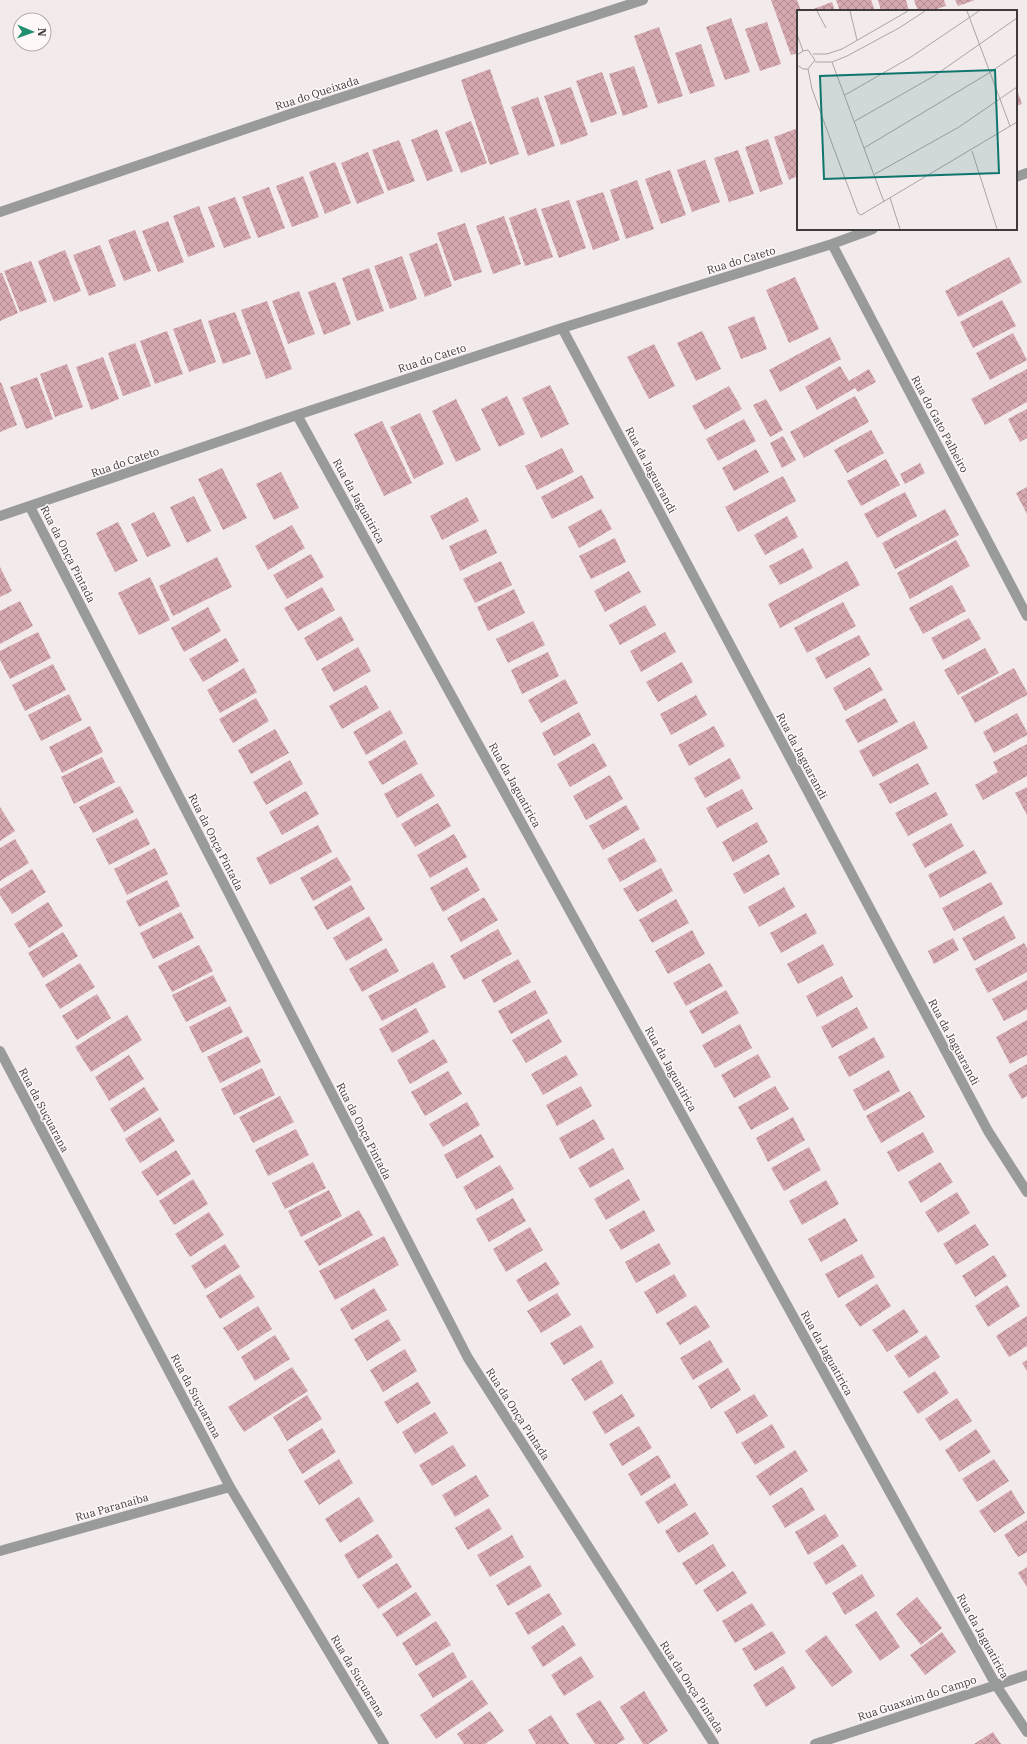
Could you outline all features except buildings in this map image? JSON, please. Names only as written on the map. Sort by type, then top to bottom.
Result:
[{"type":"street","name":"Rua do Queixada","points":[[0,212],[290,114],[643,0]]},
{"type":"street","points":[[1017,177],[1027,173]]},
{"type":"street","name":"Rua do Cateto","points":[[0,516],[297,415],[562,328],[832,244],[870,230]]},
{"type":"street","name":"Rua do Gato Palheiro","points":[[832,244],[1027,616]]},
{"type":"street","name":"Rua da Jaguarandi","points":[[562,328],[988,1132],[1027,1192]]},
{"type":"street","name":"Rua da Jaguatirica","points":[[297,415],[996,1685],[1027,1732]]},
{"type":"street","name":"Rua da Onça Pintada","points":[[30,507],[468,1358],[714,1744]]},
{"type":"street","name":"Rua da Suçuarana","points":[[0,1052],[230,1487],[384,1744]]},
{"type":"street","name":"Rua Paranaíba","points":[[0,1551],[230,1487]]},
{"type":"street","name":"Rua Guaxaim do Campo","points":[[815,1744],[1027,1675]]}]
